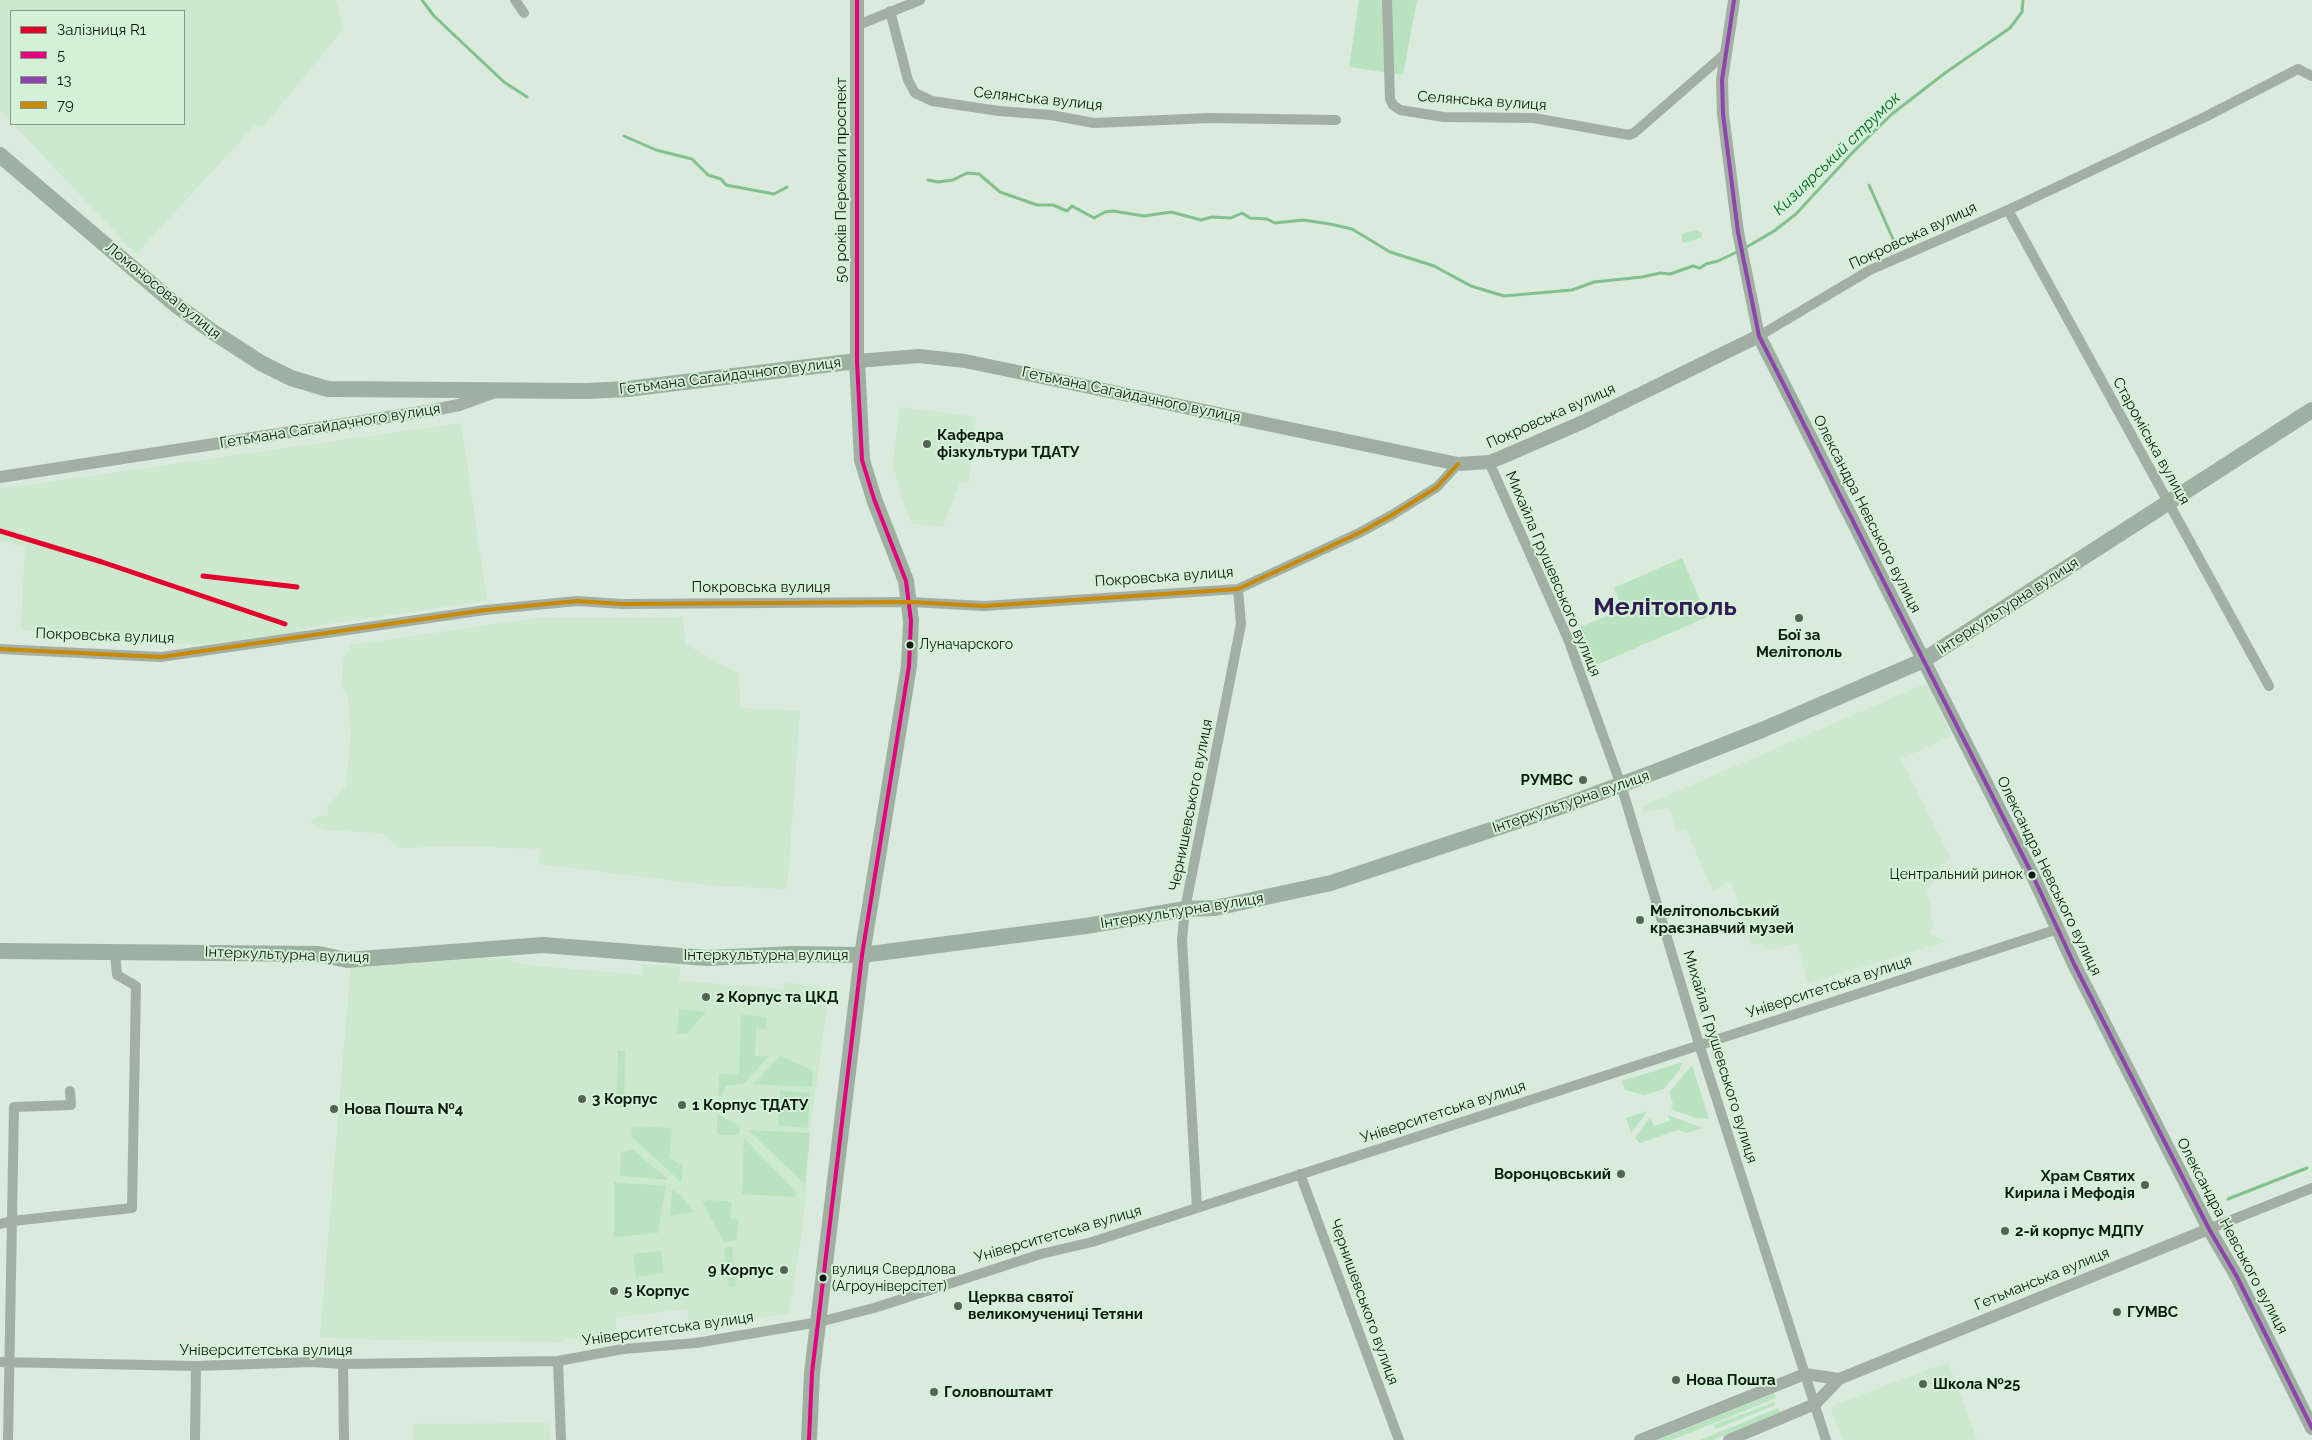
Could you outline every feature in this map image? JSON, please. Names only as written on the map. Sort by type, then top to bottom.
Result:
[{"type":"highway","name":"Ломоносова вулиця","points":[[0,155],[176,305],[213,332],[291,378],[328,389],[497,391]]},
{"type":"highway","name":"Гетьмана Сагайдачного вулиця","points":[[497,391],[627,389],[856,361]]},
{"type":"highway","points":[[809,1440],[812,1373],[862,955],[909,666],[911,621],[906,581],[874,499],[862,460],[856,361]]},
{"type":"highway","name":"Інтеркультурна вулиця","points":[[0,951],[319,954],[347,960],[543,945],[707,958],[794,954],[862,955],[1086,926],[1185,910],[1215,908],[1331,882],[1569,804],[1621,785],[1762,730],[1922,661],[2312,410]]},
{"type":"main road","name":"50 років Перемоги проспект","points":[[856,361],[857,0]]},
{"type":"main road","name":"Покровська вулиця","points":[[1458,464],[1489,462],[1583,422],[1759,336]]},
{"type":"main road","name":"Олександра Невського вулиця","points":[[1759,336],[2209,1229],[2237,1277],[2312,1428]]},
{"type":"main road","name":"Гетьмана Сагайдачного вулиця","points":[[856,361],[919,356],[965,361],[1458,464]]},
{"type":"street","points":[[515,0],[524,13]]},
{"type":"street","points":[[858,25],[920,0]]},
{"type":"street","name":"Селянська вулиця","points":[[1387,0],[1390,99],[1393,105],[1400,110],[1444,117],[1534,118],[1629,135],[1634,134],[1726,53]]},
{"type":"street","points":[[1734,0],[1722,80],[1723,114],[1742,257],[1759,336]]},
{"type":"street","name":"Селянська вулиця","points":[[890,11],[908,80],[915,93],[932,101],[1051,115],[1094,123],[1210,118],[1336,120]]},
{"type":"street","name":"Покровська вулиця","points":[[1759,336],[1870,270],[2008,210],[2200,119],[2298,69],[2312,76]]},
{"type":"street","name":"Староміська вулиця","points":[[2008,210],[2269,686]]},
{"type":"street","name":"Гетьмана Сагайдачного вулиця","points":[[0,477],[434,410],[459,405],[497,391]]},
{"type":"street","name":"Михайла Грушевського вулиця","points":[[1489,462],[1568,638],[1621,785],[1699,1044],[1826,1440]]},
{"type":"street","name":"Покровська вулиця","points":[[0,649],[162,657],[485,610],[577,601],[622,604],[910,602],[984,606],[1238,589],[1359,534],[1437,487],[1458,464]]},
{"type":"street","name":"Чернишевського вулиця","points":[[1197,1208],[1182,940],[1185,910],[1241,624],[1238,589]]},
{"type":"street","name":"Університетська вулиця","points":[[4,1362],[196,1366],[312,1362],[343,1364],[558,1361],[623,1349],[696,1343],[819,1322],[874,1308],[1011,1263],[1092,1242],[2058,929]]},
{"type":"street","points":[[0,1224],[12,1221],[132,1208],[136,986],[117,975],[115,952]]},
{"type":"street","points":[[8,1440],[4,1362],[12,1221],[14,1107],[71,1104],[70,1091]]},
{"type":"street","name":"Чернишевського вулиця","points":[[1300,1174],[1399,1440]]},
{"type":"street","name":"Гетьманська вулиця","points":[[1729,1440],[1815,1404],[1840,1379],[2312,1188]]},
{"type":"street","points":[[558,1361],[561,1440]]},
{"type":"street","points":[[343,1364],[344,1440]]},
{"type":"street","points":[[195,1440],[196,1366]]},
{"type":"street","points":[[1640,1440],[1805,1374],[1840,1379]]},
{"type":"shaded area","points":[[0,0],[336,0],[344,28],[262,128],[255,125],[136,254],[14,125],[185,125],[185,10],[10,10],[10,121],[0,110]]},
{"type":"shaded area","points":[[1359,0],[1417,0],[1403,75],[1349,67]]},
{"type":"shaded area","points":[[1696,230],[1702,233],[1702,237],[1686,243],[1682,241],[1684,233]]},
{"type":"shaded area","points":[[900,407],[976,417],[968,483],[960,482],[943,527],[912,524],[902,499],[893,464]]},
{"type":"shaded area","points":[[461,423],[487,601],[307,627],[303,633],[197,645],[21,630],[25,547],[0,541],[0,489]]},
{"type":"shaded area","points":[[1682,558],[1707,617],[1594,666],[1578,628],[1623,609],[1614,588]]},
{"type":"shaded area","points":[[683,617],[685,644],[739,674],[740,708],[800,711],[787,889],[717,886],[539,864],[541,849],[460,846],[399,848],[382,833],[324,830],[310,821],[319,816],[329,816],[327,807],[346,786],[351,735],[348,697],[342,688],[343,661],[351,645],[537,618]]},
{"type":"shaded area","name":"Центральний ринок","points":[[1927,683],[1952,735],[1901,759],[1950,857],[1926,892],[1932,911],[1929,918],[1934,922],[1929,933],[1945,942],[1808,983],[1797,943],[1766,951],[1762,943],[1751,945],[1731,881],[1713,891],[1686,829],[1676,831],[1669,807],[1643,813],[1641,807]]},
{"type":"shaded area","points":[[511,957],[513,962],[536,966],[642,975],[643,964],[680,967],[679,981],[784,989],[785,983],[820,986],[828,996],[810,1133],[803,1224],[789,1314],[690,1326],[687,1309],[661,1312],[615,1318],[617,1334],[564,1340],[562,1342],[383,1340],[320,1337],[351,963],[389,964]]},
{"type":"shaded area","points":[[679,1009],[706,1012],[687,1034],[677,1034]]},
{"type":"shaded area","points":[[741,1015],[767,1017],[765,1029],[756,1028],[755,1056],[769,1056],[745,1083],[726,1086],[722,1095],[718,1097],[719,1074],[739,1075]]},
{"type":"shaded area","points":[[618,1051],[625,1051],[624,1107],[616,1107]]},
{"type":"shaded area","points":[[780,1056],[813,1070],[812,1087],[753,1084]]},
{"type":"shaded area","points":[[1683,1062],[1679,1071],[1664,1089],[1644,1095],[1625,1090],[1622,1081]]},
{"type":"shaded area","points":[[1692,1065],[1709,1119],[1696,1118],[1671,1109],[1673,1104],[1669,1092]]},
{"type":"shaded area","points":[[780,1091],[810,1093],[808,1128],[778,1125]]},
{"type":"shaded area","points":[[1648,1111],[1631,1133],[1626,1118]]},
{"type":"shaded area","points":[[717,1114],[740,1126],[739,1135],[717,1135]]},
{"type":"shaded area","points":[[1668,1115],[1703,1128],[1686,1133],[1678,1130],[1640,1143],[1635,1138],[1650,1117],[1654,1126],[1670,1121]]},
{"type":"shaded area","points":[[633,1126],[672,1128],[669,1158],[683,1166],[681,1182],[631,1136]]},
{"type":"shaded area","points":[[748,1130],[810,1133],[805,1184]]},
{"type":"shaded area","points":[[744,1138],[797,1193],[795,1197],[742,1194]]},
{"type":"shaded area","points":[[632,1149],[669,1180],[620,1176],[621,1152]]},
{"type":"shaded area","points":[[614,1182],[666,1186],[658,1233],[614,1237]]},
{"type":"shaded area","points":[[672,1190],[681,1196],[694,1212],[670,1216]]},
{"type":"shaded area","points":[[702,1201],[732,1202],[730,1218],[739,1220],[736,1240],[724,1242]]},
{"type":"shaded area","points":[[732,1246],[736,1286],[729,1287],[724,1248]]},
{"type":"shaded area","points":[[661,1251],[664,1273],[636,1277],[633,1254]]},
{"type":"shaded area","name":"Школа №25","points":[[1948,1362],[1977,1440],[1843,1440],[1830,1407]]},
{"type":"shaded area","points":[[1774,1393],[1776,1398],[1672,1440],[1657,1440]]},
{"type":"shaded area","points":[[1774,1402],[1775,1405],[1716,1429],[1714,1425]]},
{"type":"shaded area","points":[[1778,1408],[1780,1412],[1713,1440],[1700,1440]]},
{"type":"shaded area","points":[[549,1423],[550,1440],[414,1440],[413,1424]]},
{"type":"waterway","name":"Кизиярський струмок","points":[[422,0],[434,16],[504,82],[527,97]]},
{"type":"waterway","name":"Кизиярський струмок","points":[[1745,248],[1774,231],[1796,214],[1854,151],[1892,114],[1945,73],[2010,28],[2022,12],[2023,0]]},
{"type":"waterway","name":"Кизиярський струмок","points":[[624,136],[656,150],[692,159],[708,175],[721,179],[726,185],[774,194],[787,187]]},
{"type":"waterway","name":"Кизиярський струмок","points":[[928,180],[938,182],[953,180],[967,173],[979,174],[1000,192],[1037,205],[1053,205],[1067,211],[1072,206],[1094,218],[1105,212],[1113,211],[1144,216],[1171,212],[1201,220],[1212,217],[1231,218],[1242,213],[1250,218],[1267,219],[1275,223],[1303,220],[1330,224],[1352,229],[1390,252],[1434,266],[1471,286],[1504,296],[1572,290],[1594,282],[1642,277],[1660,273],[1670,274],[1693,266],[1700,268],[1739,251]]},
{"type":"waterway","points":[[1869,185],[1897,248]]},
{"type":"waterway","points":[[2228,1199],[2307,1168]]},
{"type":"rail line","name":"R1","points":[[0,531],[102,562],[285,624]]},
{"type":"rail line","name":"R1","points":[[203,576],[297,587]]},
{"type":"transit line","name":"5","points":[[809,1440],[812,1373],[862,955],[909,666],[911,621],[906,581],[874,499],[862,460],[857,361],[857,0]]},
{"type":"transit line","name":"13","points":[[1734,0],[1722,80],[1723,114],[1738,232],[1759,336],[2032,874],[2074,964],[2209,1229],[2237,1277],[2312,1428]]},
{"type":"transit line","name":"79","points":[[0,649],[161,657],[485,610],[577,601],[622,604],[910,602],[984,606],[1238,589],[1359,533],[1392,515],[1437,487],[1458,464]]},
{"type":"place","name":"Кафедра фізкультури ТДАТУ","points":[[927,444]]},
{"type":"place","name":"Бої за Мелітополь","points":[[1799,618]]},
{"type":"place","name":"Луначарского","points":[[910,645]]},
{"type":"place","name":"РУМВC","points":[[1583,780]]},
{"type":"place","name":"Центральний ринок","points":[[2032,875]]},
{"type":"place","name":"Мелітопольський краєзнавчий музей","points":[[1640,920]]},
{"type":"place","name":"2 Корпус та ЦКД","points":[[706,997]]},
{"type":"place","name":"3 Корпус","points":[[582,1099]]},
{"type":"place","name":"1 Корпус ТДАТУ","points":[[682,1105]]},
{"type":"place","name":"Нова Пошта №4","points":[[334,1109]]},
{"type":"place","name":"Воронцовський","points":[[1621,1174]]},
{"type":"place","name":"Храм Святих Кирила і Мефодія","points":[[2145,1185]]},
{"type":"place","name":"2-й корпус МДПУ","points":[[2005,1231]]},
{"type":"place","name":"9 Корпус","points":[[784,1270]]},
{"type":"place","name":"вулиця Свердлова (Агроуніверсітет)","points":[[823,1278]]},
{"type":"place","name":"5 Корпус","points":[[614,1291]]},
{"type":"place","name":"Церква святої великомучениці Тетяни","points":[[958,1306]]},
{"type":"place","name":"ГУМВС","points":[[2117,1312]]},
{"type":"place","name":"Нова Пошта","points":[[1676,1380]]},
{"type":"place","name":"Школа №25","points":[[1923,1384]]},
{"type":"place","name":"Головпоштамт","points":[[934,1392]]},
{"type":"district","name":"Мелітополь","points":[[1665,607]]}]
